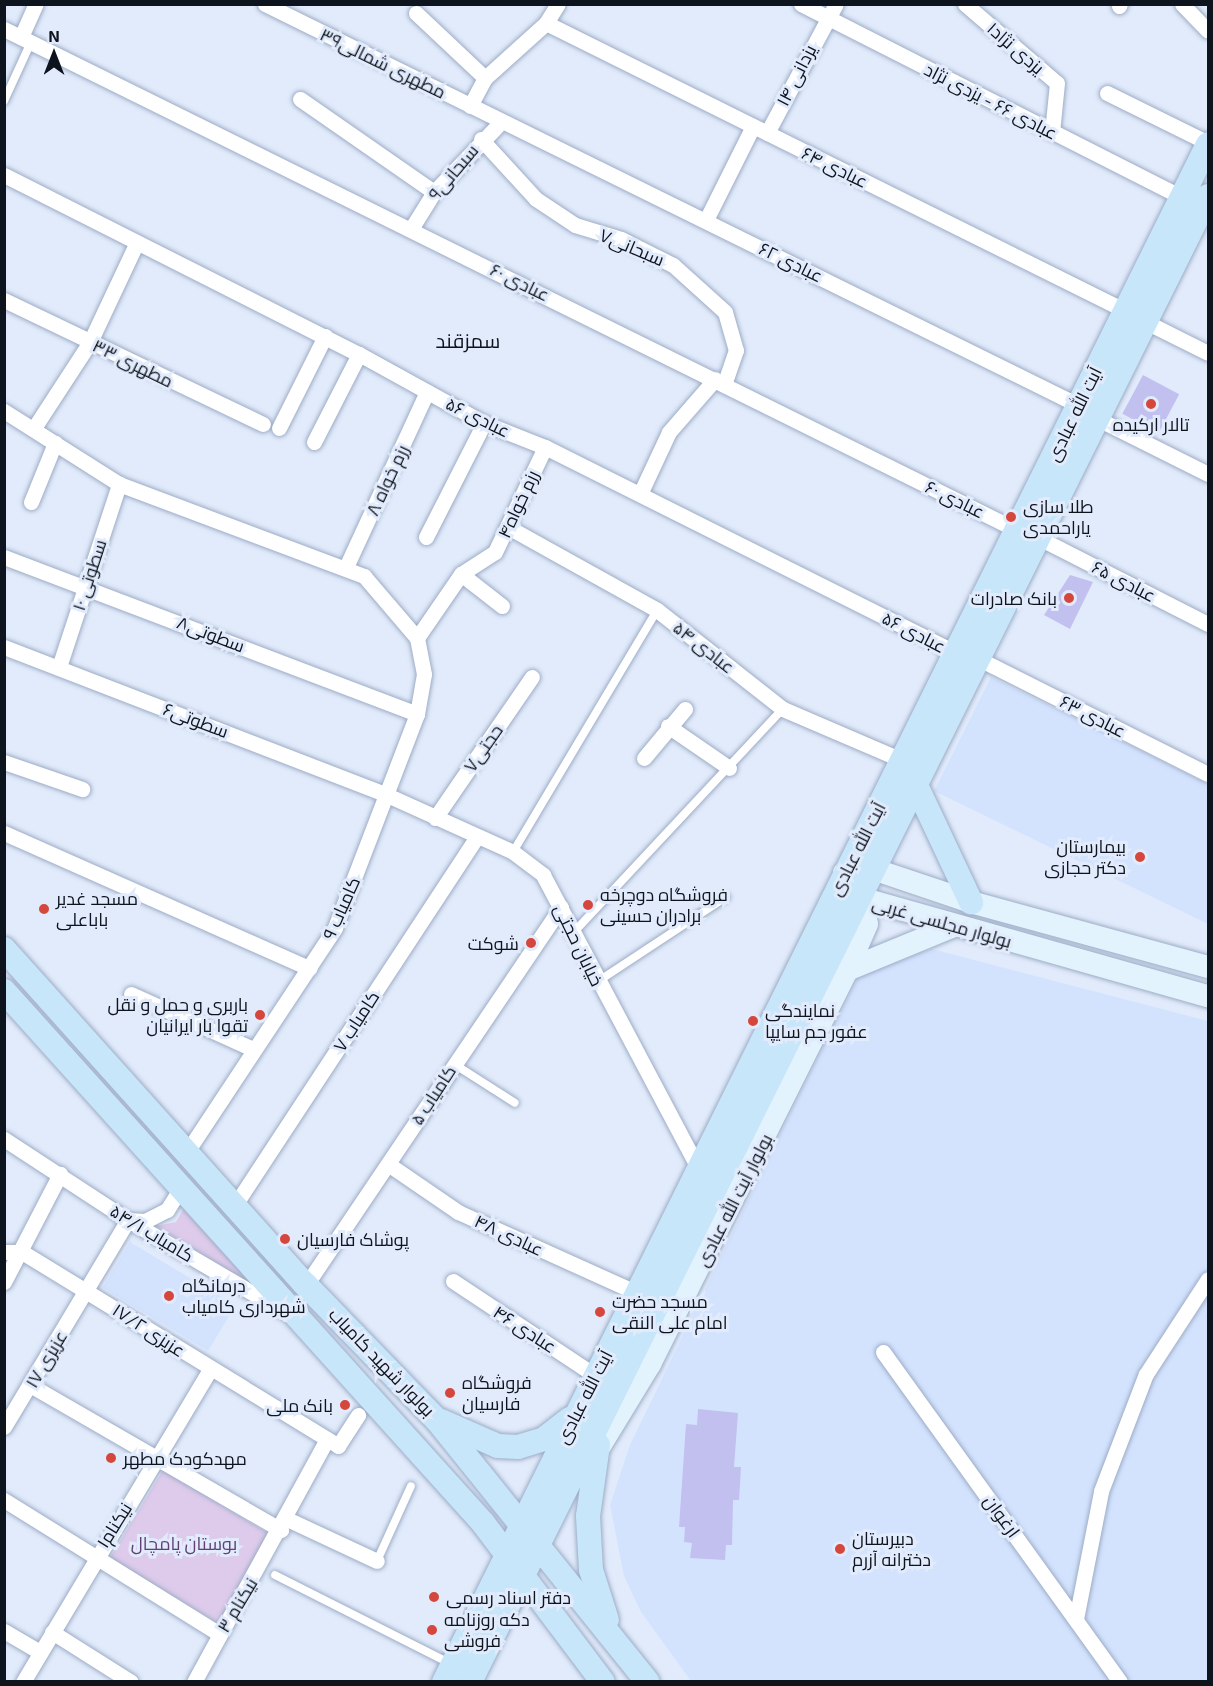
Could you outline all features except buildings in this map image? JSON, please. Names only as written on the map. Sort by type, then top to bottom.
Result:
[{"type":"main road","name":"آیت الله عبادی","points":[[1028,534],[1078,405],[1209,144]]},
{"type":"main road","name":"آیت الله عبادی","points":[[507,1556],[902,760],[966,655],[1028,534],[1098,419],[1206,207]]},
{"type":"main road","name":"آیت الله عبادی","points":[[539,1544],[876,870],[915,783],[966,655]]},
{"type":"main road","points":[[915,783],[971,902]]},
{"type":"main road","name":"بولوار مجلسی غربی","points":[[1209,968],[971,902],[876,870],[844,873],[861,898],[1209,996]]},
{"type":"main road","name":"بولوار آیت الله عبادی","points":[[470,1682],[539,1544],[650,1364],[847,970],[867,924],[861,898]]},
{"type":"main road","points":[[847,970],[954,926]]},
{"type":"main road","name":"بولوار شهید کامیاب","points":[[4,948],[188,1150],[306,1285],[437,1420],[612,1634],[648,1682]]},
{"type":"main road","name":"بولوار شهید کامیاب","points":[[6,999],[174,1175],[309,1326],[507,1556],[603,1682]]},
{"type":"main road","points":[[612,1634],[591,1570],[588,1516],[596,1451],[614,1396]]},
{"type":"main road","points":[[437,1420],[498,1446],[518,1447],[544,1439],[579,1412]]},
{"type":"main road","points":[[448,1673],[507,1556]]},
{"type":"street","points":[[26,40],[36,4]]},
{"type":"street","name":"مطهری شمالی۳۹","points":[[265,4],[501,122]]},
{"type":"street","points":[[470,106],[485,78],[546,22],[558,4]]},
{"type":"street","name":"عبادی ۶۶ - یزدی نژاد","points":[[801,4],[831,11],[1052,132],[1181,197]]},
{"type":"street","name":"یزدی نژاد۱","points":[[965,4],[1057,83],[1052,132]]},
{"type":"street","points":[[1182,4],[1209,31]]},
{"type":"street","name":"یزدانی ۱۴","points":[[706,220],[831,11]]},
{"type":"street","points":[[416,13],[485,78]]},
{"type":"street","name":"عبادی ۶۴","points":[[546,22],[1124,310]]},
{"type":"street","name":"عبادی ۶۰","points":[[4,29],[1028,534]]},
{"type":"street","points":[[1107,93],[1209,144]]},
{"type":"street","points":[[300,99],[434,192]]},
{"type":"street","name":"سبحانی۹","points":[[411,229],[434,192],[481,139],[501,122]]},
{"type":"street","name":"عبادی ۶۲","points":[[501,122],[706,220],[1078,405]]},
{"type":"street","name":"سبحانی۷","points":[[481,139],[536,199],[575,225],[621,238],[674,265],[725,312],[736,350],[720,381]]},
{"type":"street","name":"عبادی ۵۶","points":[[4,176],[325,336],[484,423],[545,447],[966,655]]},
{"type":"street","points":[[34,428],[90,342],[137,242]]},
{"type":"street","name":"مطهری ۳۳","points":[[4,300],[263,424]]},
{"type":"street","points":[[1146,322],[1209,353]]},
{"type":"street","points":[[279,428],[325,336]]},
{"type":"street","points":[[314,442],[359,354]]},
{"type":"street","points":[[640,494],[669,432],[720,381]]},
{"type":"street","name":"رزم خواه ۸","points":[[346,567],[427,392]]},
{"type":"street","points":[[4,411],[119,484],[346,567],[364,576],[417,638]]},
{"type":"street","points":[[1098,419],[1209,474]]},
{"type":"street","points":[[426,537],[484,423]]},
{"type":"street","points":[[31,502],[55,443]]},
{"type":"street","name":"رزم خواه۴","points":[[417,638],[461,574],[495,552],[545,447]]},
{"type":"street","name":"سطوتی ۱۰","points":[[59,667],[119,484]]},
{"type":"street","name":"عبادی ۵۴","points":[[508,527],[657,610],[783,709],[902,760]]},
{"type":"street","name":"عبادی ۶۵","points":[[1028,534],[1209,624]]},
{"type":"street","name":"سطوتی۸","points":[[4,557],[87,586],[417,714]]},
{"type":"street","points":[[461,574],[502,606]]},
{"type":"street","name":"کامیاب ۹","points":[[188,1150],[335,928],[417,714],[424,674],[417,638]]},
{"type":"street","name":"سطوتی۶","points":[[4,647],[387,795]]},
{"type":"street","name":"عبادی ۶۳","points":[[966,655],[1209,774]]},
{"type":"street","name":"حجتی۷","points":[[435,818],[532,678]]},
{"type":"street","points":[[644,758],[668,726],[685,709]]},
{"type":"street","points":[[668,726],[729,768]]},
{"type":"street","points":[[4,762],[82,789]]},
{"type":"street","name":"خیابان حجتی","points":[[387,795],[513,852],[543,875],[574,932],[596,982],[699,1170]]},
{"type":"street","points":[[4,833],[309,968]]},
{"type":"street","name":"کامیاب ۷","points":[[235,1205],[477,836]]},
{"type":"street","name":"کامیاب ۵","points":[[306,1285],[561,907]]},
{"type":"street","points":[[131,994],[253,1049]]},
{"type":"street","name":"کامیاب ۵۴/۱","points":[[4,1139],[128,1220],[309,1326]]},
{"type":"street","name":"عبادی ۴۸","points":[[388,1164],[458,1212],[636,1293]]},
{"type":"street","points":[[4,1281],[22,1252],[60,1174]]},
{"type":"street","points":[[128,1220],[145,1221],[167,1210],[177,1194],[174,1175]]},
{"type":"street","name":"عزیزی ۱۷","points":[[4,1427],[128,1220]]},
{"type":"street","points":[[4,1252],[22,1252],[87,1290]]},
{"type":"street","points":[[1076,1619],[1101,1491],[1146,1374],[1209,1279]]},
{"type":"street","name":"عبادی ۴۶","points":[[453,1281],[596,1376]]},
{"type":"street","name":"عزیزی ۱۷/۲","points":[[87,1290],[210,1370],[327,1439]]},
{"type":"street","name":"ارغوان","points":[[883,1352],[1120,1682]]},
{"type":"street","name":"نیکنام۱","points":[[23,1682],[96,1553],[210,1370]]},
{"type":"street","points":[[30,1385],[156,1459],[284,1524],[377,1561]]},
{"type":"street","points":[[327,1439],[338,1446],[358,1415]]},
{"type":"street","name":"نیکنام ۳","points":[[194,1682],[219,1634],[284,1524],[327,1439]]},
{"type":"street","points":[[4,1500],[96,1553],[219,1634]]},
{"type":"street","points":[[4,1631],[40,1652]]},
{"type":"street","points":[[52,1632],[131,1682]]},
{"type":"lane","points":[[4,102],[26,40]]},
{"type":"lane","points":[[513,852],[657,610]]},
{"type":"lane","points":[[574,932],[783,709]]},
{"type":"lane","points":[[596,982],[726,897]]},
{"type":"lane","points":[[454,1064],[515,1103]]},
{"type":"lane","points":[[377,1561],[411,1486]]},
{"type":"lane","points":[[275,1575],[448,1673]]},
{"type":"shaded area","name":"بیمارستان دکتر حجازی","points":[[991,677],[1208,784],[1208,924],[934,791]]},
{"type":"shaded area","points":[[932,949],[1208,1021],[1208,1681],[691,1681],[641,1612],[624,1576],[610,1505],[630,1445],[801,1091],[858,978],[870,967]]},
{"type":"shaded area","name":"درمانگاه شهرداری کامیاب","points":[[130,1242],[235,1305],[208,1351],[103,1287]]},
{"type":"green space","points":[[185,1206],[256,1287],[156,1226],[176,1222]]},
{"type":"green space","name":"بوستان پامچال","points":[[163,1470],[271,1535],[218,1623],[110,1558]]},
{"type":"place","name":"تالار ارکیده","points":[[1151,404]]},
{"type":"place","name":"طلا سازی یاراحمدی","points":[[1011,517]]},
{"type":"place","name":"بانک صادرات","points":[[1069,598]]},
{"type":"place","name":"بیمارستان دکتر حجازی","points":[[1140,857]]},
{"type":"place","name":"فروشگاه دوچرخه برادران حسینی","points":[[588,905]]},
{"type":"place","name":"مسجد غدیر باباعلی","points":[[44,909]]},
{"type":"place","name":"شوكت","points":[[531,943]]},
{"type":"place","name":"باربری و حمل و نقل تقوا بار ایرانیان","points":[[260,1015]]},
{"type":"place","name":"نمایندگی عفور جم سایپا","points":[[753,1021]]},
{"type":"place","name":"پوشاک فارسیان","points":[[285,1239]]},
{"type":"place","name":"درمانگاه شهرداری کامیاب","points":[[169,1296]]},
{"type":"place","name":"مسجد حضرت امام علی النقی","points":[[600,1312]]},
{"type":"place","name":"فروشگاه فارسیان","points":[[450,1393]]},
{"type":"place","name":"بانک ملی","points":[[345,1405]]},
{"type":"place","name":"مهدکودک مطهر","points":[[111,1458]]},
{"type":"place","name":"دبیرستان دخترانه آزرم","points":[[840,1549]]},
{"type":"place","name":"دفتر اسناد رسمی","points":[[434,1597]]},
{"type":"place","name":"دکه روزنامه فروشی","points":[[432,1630]]},
{"type":"district","name":"سمزقند","points":[[468,340]]}]
